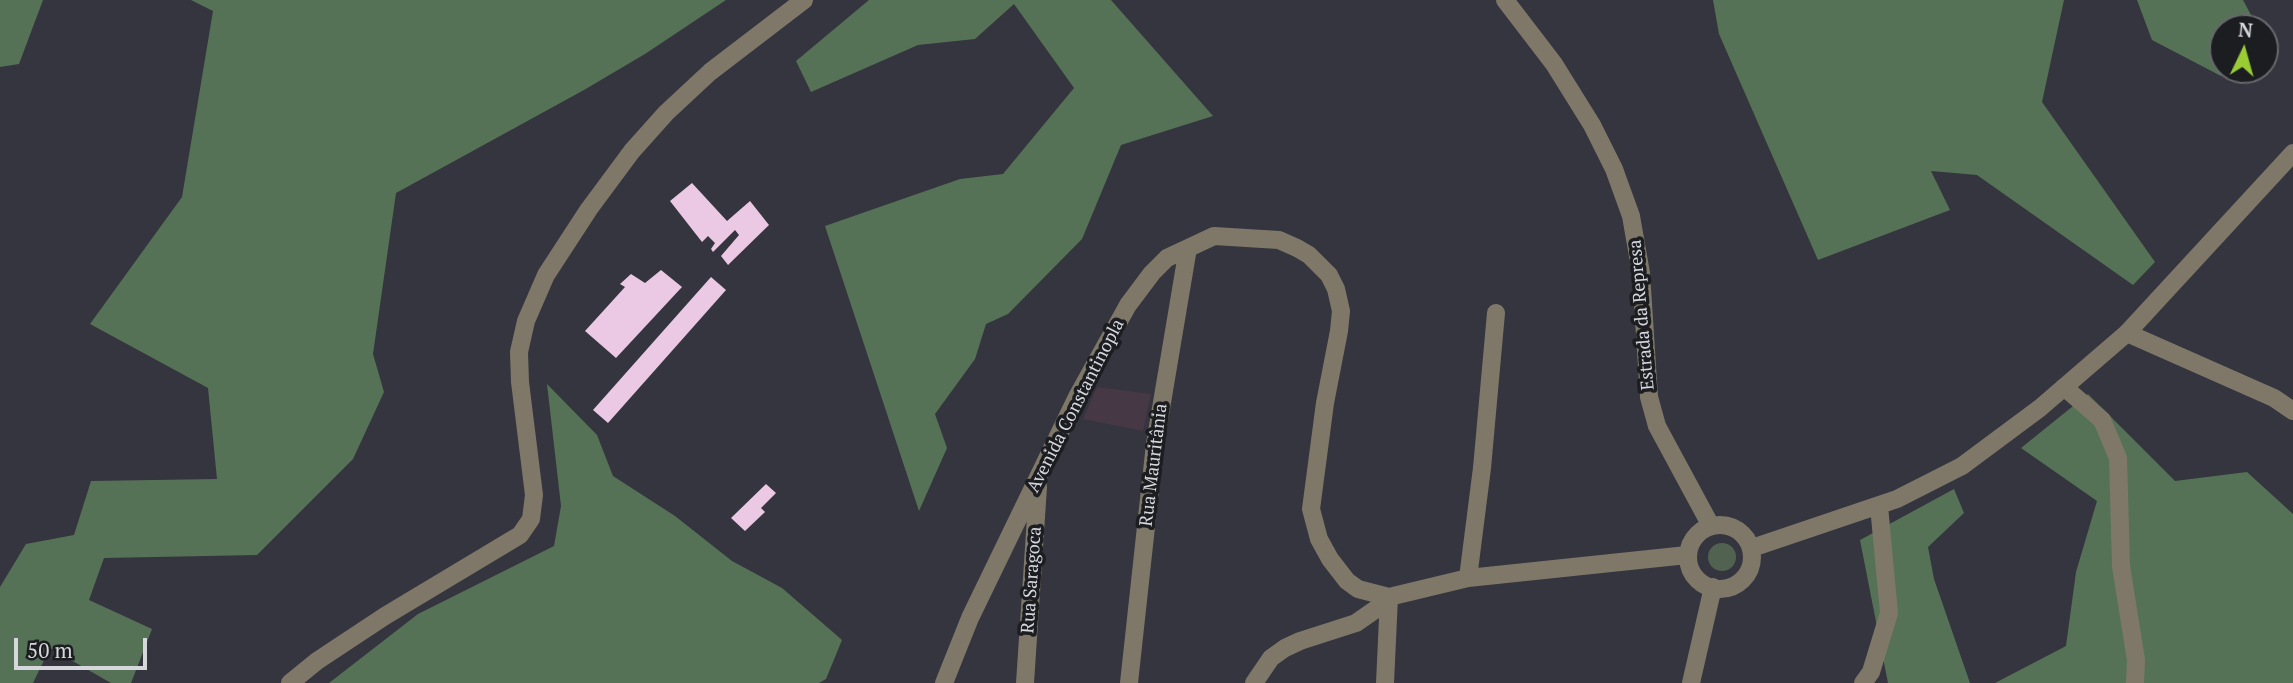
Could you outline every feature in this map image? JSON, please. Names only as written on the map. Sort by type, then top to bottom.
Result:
[{"type":"street","points":[[290,683],[385,616],[520,535],[531,519],[534,495],[520,382],[519,352],[526,321],[546,275],[625,160],[666,113],[710,72],[804,0]]},
{"type":"street","name":"Estrada da Represa","points":[[1505,0],[1555,64],[1592,125],[1614,169],[1631,216],[1641,273],[1649,397],[1657,426],[1711,526]]},
{"type":"street","points":[[1752,548],[1897,499],[1962,466],[2064,387],[2127,333],[2293,153]]},
{"type":"street","name":"Avenida Constantinopla","points":[[944,683],[970,618],[1078,395],[1128,305],[1167,258],[1214,236],[1279,240],[1309,255],[1329,275],[1336,289],[1341,311],[1311,509],[1314,524],[1330,559],[1347,581],[1359,589],[1389,598]]},
{"type":"street","name":"Rua Mauritânia","points":[[1129,683],[1155,444],[1188,248]]},
{"type":"street","points":[[1468,578],[1482,468],[1496,313]]},
{"type":"street","points":[[2127,333],[2274,398],[2293,411]]},
{"type":"street","points":[[2064,387],[2102,420],[2118,458],[2121,566],[2136,660],[2135,683]]},
{"type":"street","name":"Rua Saragoca","points":[[1026,683],[1039,478]]},
{"type":"street","points":[[1863,683],[1871,672],[1889,613],[1879,506]]},
{"type":"street","points":[[1711,526],[1734,527],[1748,540],[1752,548],[1751,567],[1742,581],[1727,589],[1705,586],[1697,581],[1688,565],[1687,555],[1693,538],[1711,526]]},
{"type":"street","points":[[1254,683],[1271,658],[1284,648],[1356,623],[1389,598],[1468,578],[1687,555]]},
{"type":"street","points":[[1691,683],[1713,587]]},
{"type":"street","points":[[1385,683],[1389,598]]},
{"type":"shaded area","points":[[1097,387],[1151,394],[1143,431],[1083,419]]},
{"type":"green space","points":[[0,0],[43,0],[19,64],[0,67]]},
{"type":"green space","points":[[191,0],[726,0],[645,54],[584,90],[396,193],[373,354],[384,392],[353,459],[257,555],[104,558],[89,600],[152,629],[131,683],[111,683],[50,648],[33,683],[0,683],[0,587],[26,544],[74,535],[91,481],[217,479],[208,388],[90,324],[182,197],[213,11]]},
{"type":"green space","points":[[869,0],[1111,0],[1213,116],[1121,145],[1082,239],[1008,314],[986,324],[975,359],[935,414],[947,448],[919,511],[825,226],[960,179],[1003,174],[1074,88],[1014,4],[975,39],[918,45],[811,92],[796,61]]},
{"type":"green space","points":[[1713,0],[2064,0],[2042,102],[2155,262],[2133,285],[1977,175],[1931,171],[1950,210],[1818,260],[1719,34]]},
{"type":"green space","points":[[2137,0],[2243,0],[2250,14],[2209,14],[2209,70],[2152,40]]},
{"type":"green space","points":[[547,384],[597,435],[613,476],[675,516],[732,561],[782,588],[842,640],[826,679],[819,683],[329,683],[418,614],[554,546],[561,506]]},
{"type":"green space","points":[[2088,394],[2175,481],[2247,472],[2293,514],[2293,683],[1995,683],[2066,646],[2076,572],[2097,501],[2021,448]]},
{"type":"green space","points":[[1954,489],[1964,513],[1928,547],[1934,579],[1970,683],[1888,683],[1860,540]]},
{"type":"green space","points":[[1722,543],[1732,547],[1736,557],[1732,567],[1722,571],[1712,567],[1708,557],[1712,547]]},
{"type":"building","points":[[692,183],[727,221],[750,201],[769,225],[728,265],[721,256],[739,235],[735,230],[713,252],[711,249],[715,243],[708,236],[702,242],[670,201]]},
{"type":"building","points":[[661,270],[682,287],[616,358],[585,331],[625,287],[620,284],[631,274],[645,283]]},
{"type":"building","points":[[711,277],[726,290],[608,423],[593,410]]},
{"type":"building","points":[[766,484],[776,493],[761,508],[765,512],[745,531],[731,518]]}]
